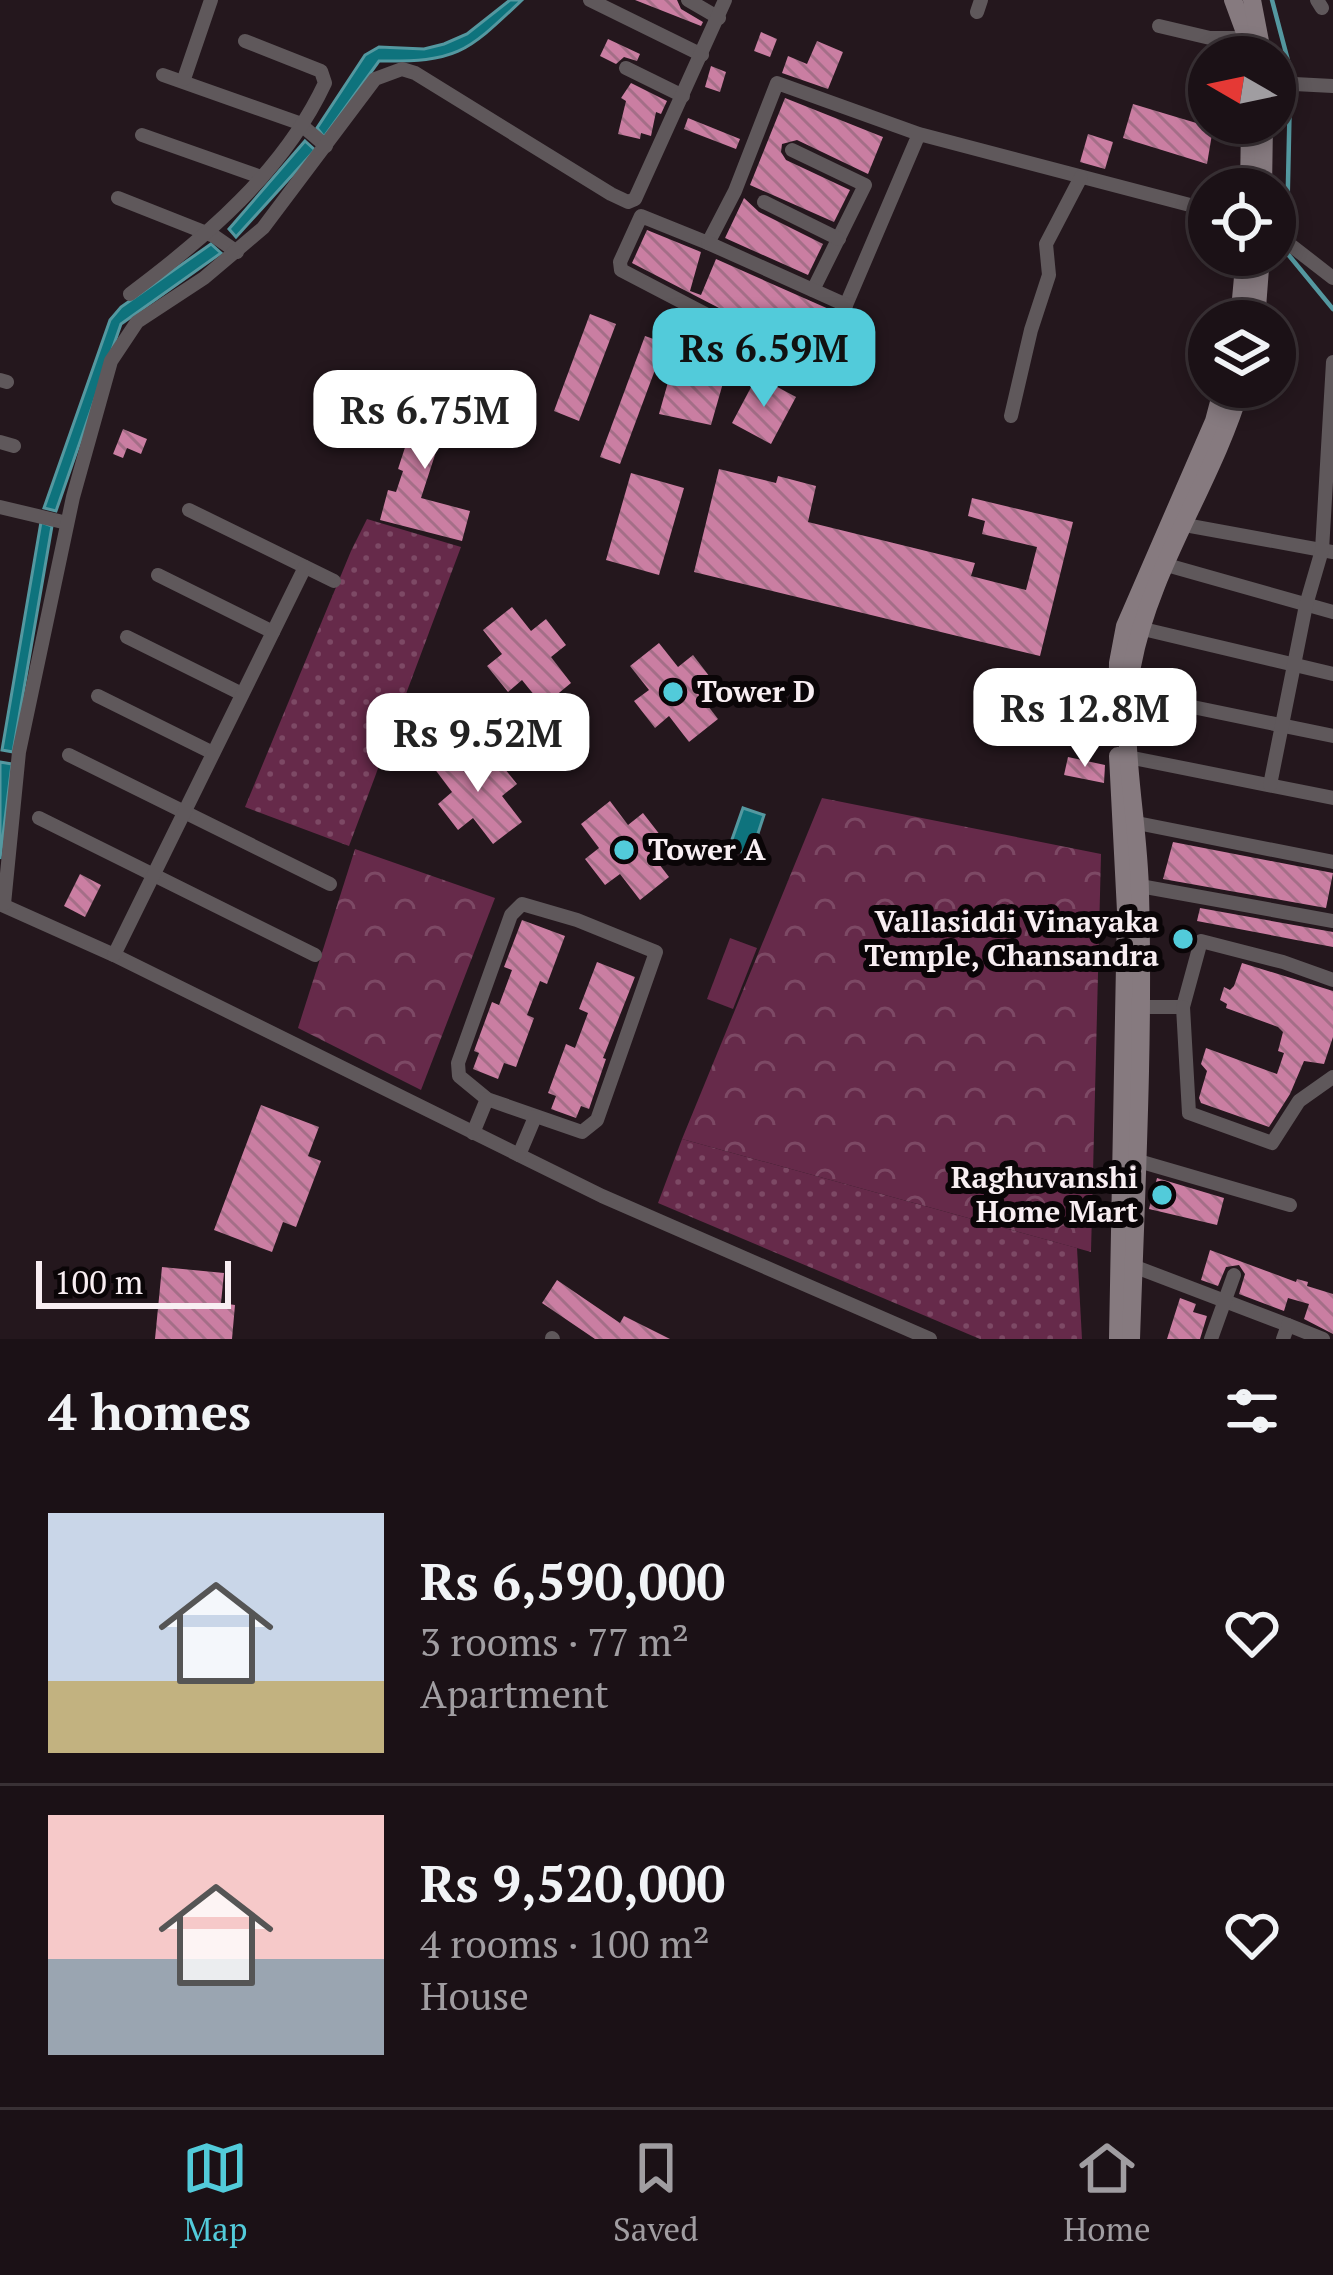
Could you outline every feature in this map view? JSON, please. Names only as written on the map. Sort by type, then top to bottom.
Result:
[{"type":"main road","points":[[1232,0],[1244,36]]},
{"type":"main road","points":[[1252,0],[1259,36]]},
{"type":"main road","points":[[1122,692],[1158,563],[1218,408]]},
{"type":"main road","points":[[1130,1339],[1136,1160],[1126,911],[1125,626],[1184,525],[1234,408]]},
{"type":"main road","points":[[1118,1339],[1140,886],[1137,823],[1124,756]]},
{"type":"street","points":[[184,80],[211,0]]},
{"type":"street","points":[[590,0],[702,55]]},
{"type":"street","points":[[688,0],[719,18]]},
{"type":"street","points":[[724,0],[639,192],[628,202],[416,73],[402,69],[375,80],[261,177],[222,242],[177,297],[151,310],[127,333],[111,361],[62,521],[19,752],[2,904],[519,1155],[930,1339]]},
{"type":"street","points":[[1159,26],[1202,36]]},
{"type":"street","points":[[130,294],[222,242],[263,228],[314,136],[325,76],[245,41]]},
{"type":"street","points":[[626,68],[683,96]]},
{"type":"street","points":[[163,75],[314,136]]},
{"type":"street","points":[[708,242],[735,191],[777,83],[919,134],[1188,205]]},
{"type":"street","points":[[1296,84],[1333,86]]},
{"type":"street","points":[[846,305],[641,216],[620,262],[621,270],[814,367],[846,305],[919,134]]},
{"type":"street","points":[[142,135],[261,177]]},
{"type":"street","points":[[792,150],[865,185],[813,290]]},
{"type":"street","points":[[1011,416],[1049,275],[1046,244],[1082,177]]},
{"type":"street","points":[[118,198],[222,242]]},
{"type":"street","points":[[764,202],[838,239]]},
{"type":"street","points":[[1296,249],[1333,278]]},
{"type":"street","points":[[1270,785],[1306,605],[1327,551],[1333,362]]},
{"type":"street","points":[[0,507],[62,521]]},
{"type":"street","points":[[189,510],[334,581]]},
{"type":"street","points":[[1184,525],[1327,551]]},
{"type":"street","points":[[1158,563],[1333,612]]},
{"type":"street","points":[[114,955],[305,567]]},
{"type":"street","points":[[158,575],[273,632]]},
{"type":"street","points":[[1139,628],[1333,674]]},
{"type":"street","points":[[127,637],[242,694]]},
{"type":"street","points":[[1122,692],[1333,736]]},
{"type":"street","points":[[98,697],[213,753]]},
{"type":"street","points":[[69,755],[330,884]]},
{"type":"street","points":[[1124,756],[1333,798]]},
{"type":"street","points":[[38,818],[315,955]]},
{"type":"street","points":[[1137,823],[1333,862]]},
{"type":"street","points":[[1140,886],[1333,921]]},
{"type":"street","points":[[531,904],[653,949],[656,958],[594,1125],[582,1132],[487,1099],[462,1082],[458,1063],[514,909],[531,904]]},
{"type":"street","points":[[1333,980],[1201,941],[1183,1007],[1189,1112],[1272,1143],[1299,1101],[1333,1077]]},
{"type":"street","points":[[1133,1007],[1183,1007]]},
{"type":"street","points":[[473,1133],[487,1099]]},
{"type":"street","points":[[519,1155],[536,1118]]},
{"type":"street","points":[[1136,1160],[1290,1205]]},
{"type":"street","points":[[1133,1267],[1225,1301],[1286,1332],[1323,1339]]},
{"type":"street","points":[[1211,1339],[1234,1275]]},
{"type":"green space","points":[[367,519],[461,547],[349,846],[245,807]]},
{"type":"green space","points":[[822,798],[1101,854],[1091,1252],[682,1139]]},
{"type":"green space","points":[[355,849],[495,898],[421,1090],[298,1028]]},
{"type":"green space","points":[[730,938],[757,948],[733,1009],[707,999]]},
{"type":"green space","points":[[682,1139],[1077,1248],[1082,1339],[980,1339],[658,1203]]},
{"type":"water","points":[[510,0],[522,0],[459,51],[427,59],[379,61],[324,137],[317,128],[365,55],[379,47],[424,49],[444,44],[467,34]]},
{"type":"water","points":[[305,141],[315,150],[236,237],[229,229]]},
{"type":"water","points":[[211,244],[221,253],[121,324],[56,511],[44,508],[110,320],[121,307]]},
{"type":"water","points":[[41,522],[52,526],[13,752],[2,750]]},
{"type":"water","points":[[0,762],[12,764],[0,859]]},
{"type":"water","points":[[743,808],[764,815],[751,855],[729,848]]},
{"type":"building","points":[[635,0],[677,0],[681,9],[703,22],[701,26]]},
{"type":"building","points":[[761,32],[777,39],[770,57],[754,51]]},
{"type":"building","points":[[608,39],[640,54],[637,61],[624,57],[616,64],[600,56]]},
{"type":"building","points":[[817,41],[843,52],[828,89],[782,73],[788,56],[807,64]]},
{"type":"building","points":[[711,66],[726,72],[720,92],[705,87]]},
{"type":"building","points":[[631,83],[667,101],[661,114],[656,112],[651,136],[641,133],[640,139],[618,134],[626,101],[621,98]]},
{"type":"building","points":[[785,98],[883,137],[868,174],[797,140],[782,144],[786,160],[850,190],[834,222],[750,185]]},
{"type":"building","points":[[1133,104],[1188,120],[1188,144],[1210,144],[1207,164],[1123,138]]},
{"type":"building","points":[[688,118],[740,139],[736,149],[684,129]]},
{"type":"building","points":[[1088,134],[1113,142],[1105,169],[1080,162]]},
{"type":"building","points":[[744,198],[759,212],[823,244],[808,275],[725,238]]},
{"type":"building","points":[[647,230],[701,252],[690,291],[701,295],[716,259],[831,310],[808,354],[632,263]]},
{"type":"building","points":[[590,314],[616,324],[579,421],[554,411]]},
{"type":"building","points":[[645,336],[665,343],[620,464],[600,457]]},
{"type":"building","points":[[672,368],[723,383],[711,425],[659,414]]},
{"type":"building","points":[[757,376],[796,397],[771,444],[732,423]]},
{"type":"building","points":[[434,379],[457,387],[421,498],[470,511],[462,541],[380,520],[388,490],[396,492],[403,471],[398,469],[423,392],[429,394]]},
{"type":"building","points":[[123,429],[147,439],[141,454],[127,448],[123,458],[113,454]]},
{"type":"building","points":[[719,469],[776,483],[778,476],[816,486],[808,522],[975,563],[971,576],[1026,590],[1037,547],[982,534],[985,521],[968,516],[972,498],[1073,522],[1040,656],[694,572]]},
{"type":"building","points":[[631,473],[684,488],[659,575],[606,560]]},
{"type":"building","points":[[512,607],[531,631],[546,619],[566,645],[551,657],[571,683],[543,706],[522,680],[508,692],[487,666],[502,654],[483,630]]},
{"type":"building","name":"Tower D","points":[[659,643],[678,667],[693,655],[713,681],[698,693],[718,719],[689,742],[669,716],[655,728],[634,701],[649,690],[630,666]]},
{"type":"building","points":[[1068,698],[1098,707],[1089,738],[1059,730]]},
{"type":"building","points":[[463,746],[481,770],[496,758],[517,784],[502,796],[522,822],[493,844],[473,818],[458,830],[438,804],[452,792],[434,768]]},
{"type":"building","points":[[1068,757],[1105,765],[1104,783],[1064,775]]},
{"type":"building","name":"Tower A","points":[[610,801],[628,825],[643,813],[664,840],[649,851],[669,877],[640,900],[620,874],[605,885],[585,859],[599,848],[581,824]]},
{"type":"building","points":[[1173,842],[1333,873],[1326,908],[1163,879]]},
{"type":"building","points":[[80,874],[101,885],[85,917],[64,906]]},
{"type":"building","points":[[1200,908],[1333,932],[1333,947],[1197,921]]},
{"type":"building","points":[[522,920],[565,936],[547,984],[540,981],[527,1015],[534,1018],[516,1067],[504,1063],[498,1079],[473,1069],[479,1053],[474,1051],[492,1002],[499,1005],[512,970],[504,967]]},
{"type":"building","points":[[597,962],[635,977],[589,1109],[581,1106],[576,1118],[551,1109],[556,1096],[548,1093],[566,1044],[575,1048],[588,1013],[579,1009]]},
{"type":"building","points":[[1242,963],[1333,991],[1333,1037],[1324,1064],[1304,1061],[1269,1127],[1201,1103],[1199,1098],[1207,1071],[1201,1064],[1206,1048],[1277,1074],[1284,1053],[1278,1051],[1283,1032],[1278,1027],[1226,1008],[1220,1000],[1224,987],[1234,986]]},
{"type":"building","points":[[261,1105],[319,1127],[308,1156],[321,1161],[296,1227],[283,1222],[272,1252],[214,1230]]},
{"type":"building","points":[[1157,1178],[1224,1198],[1217,1225],[1149,1209]]},
{"type":"building","points":[[1210,1250],[1333,1294],[1333,1334],[1304,1319],[1309,1304],[1288,1298],[1284,1311],[1239,1294],[1245,1274],[1239,1265],[1226,1267],[1218,1286],[1201,1280]]},
{"type":"building","points":[[162,1267],[224,1273],[221,1303],[235,1305],[232,1339],[155,1339]]},
{"type":"building","points":[[557,1280],[620,1323],[624,1316],[670,1339],[595,1339],[542,1303]]},
{"type":"building","points":[[1180,1298],[1196,1304],[1193,1312],[1207,1316],[1200,1339],[1167,1339]]},
{"type":"waterway","points":[[1272,0],[1282,36]]},
{"type":"waterway","points":[[1288,168],[1289,144]]},
{"type":"waterway","points":[[1296,264],[1333,309]]},
{"type":"place","name":"Tower D","points":[[673,692]]},
{"type":"place","name":"Tower A","points":[[624,850]]},
{"type":"place","name":"Vallasiddi Vinayaka Temple, Chansandra","points":[[1183,939]]},
{"type":"place","name":"Raghuvanshi Home Mart","points":[[1162,1195]]}]
